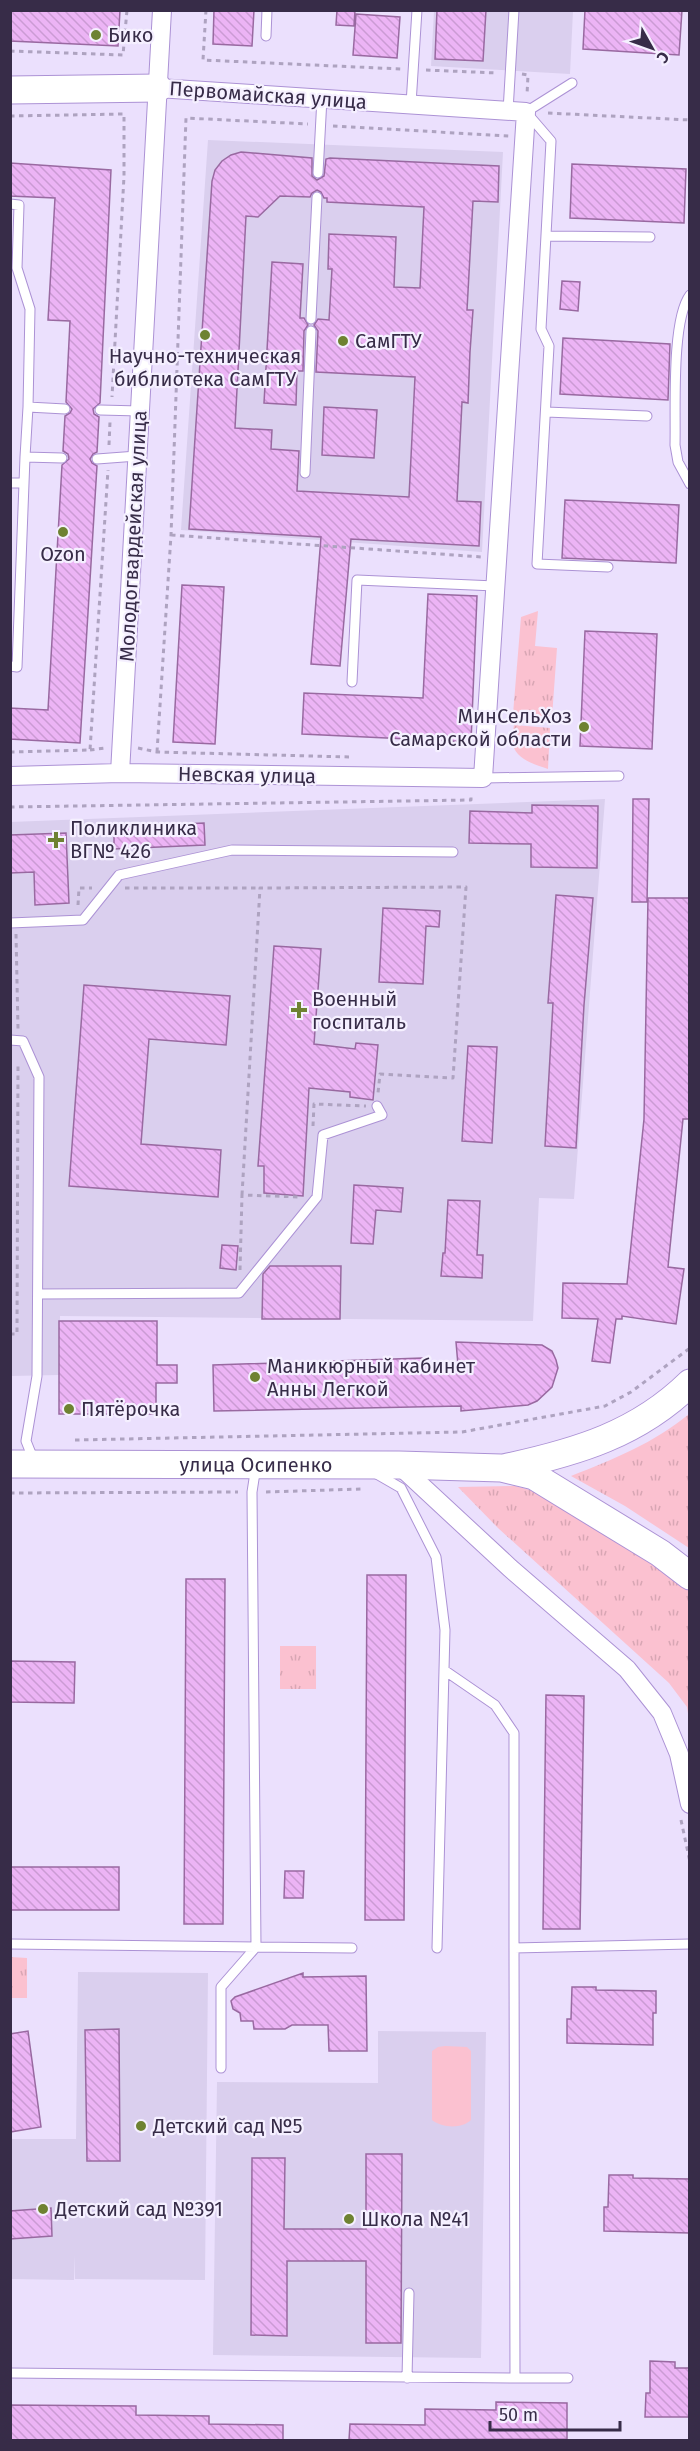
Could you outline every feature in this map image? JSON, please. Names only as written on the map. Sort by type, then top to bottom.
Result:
[{"type":"main road","name":"Первомайская улица","points":[[10,90],[124,86],[158,88]]},
{"type":"main road","name":"улица Осипенко","points":[[501,1468],[562,1455],[598,1443],[634,1426],[690,1383]]},
{"type":"main road","name":"улица Осипенко","points":[[23,1464],[256,1464],[364,1477],[399,1464],[501,1468],[534,1476],[660,1553],[690,1576]]},
{"type":"street","name":"Молодогвардейская улица","points":[[120,773],[162,10]]},
{"type":"street","name":"Первомайская улица","points":[[158,88],[517,111]]},
{"type":"street","points":[[478,778],[517,111]]},
{"type":"street","name":"Невская улица","points":[[10,776],[120,773],[478,778]]},
{"type":"street","points":[[399,1464],[510,1568],[627,1669],[662,1713],[679,1754],[685,1812]]},
{"type":"lane","points":[[266,36],[267,10]]},
{"type":"lane","points":[[411,104],[417,10]]},
{"type":"lane","points":[[514,10],[510,74],[517,111],[551,141],[541,329],[549,346],[537,564],[608,567]]},
{"type":"lane","points":[[517,111],[572,83]]},
{"type":"lane","points":[[318,173],[321,98]]},
{"type":"lane","points":[[311,319],[317,197]]},
{"type":"lane","points":[[10,204],[19,205],[17,268],[30,309],[17,667],[10,666]]},
{"type":"lane","points":[[546,236],[650,237]]},
{"type":"lane","points":[[690,296],[686,300],[679,327],[675,445],[678,462],[690,484]]},
{"type":"lane","points":[[304,473],[311,331]]},
{"type":"lane","points":[[28,407],[65,409]]},
{"type":"lane","points":[[100,411],[140,411]]},
{"type":"lane","points":[[546,412],[647,416]]},
{"type":"lane","points":[[97,459],[137,456]]},
{"type":"lane","points":[[25,457],[62,458]]},
{"type":"lane","points":[[10,483],[24,483]]},
{"type":"lane","points":[[352,681],[357,580],[490,586]]},
{"type":"lane","points":[[478,778],[619,777]]},
{"type":"lane","points":[[13,923],[83,920],[119,875],[232,850],[453,852]]},
{"type":"lane","points":[[14,1041],[23,1041],[39,1077],[37,1376],[23,1464]]},
{"type":"lane","points":[[38,1294],[239,1293],[317,1197],[323,1135],[381,1115],[377,1106]]},
{"type":"lane","points":[[220,2068],[220,1987],[256,1947],[252,1492],[256,1464]]},
{"type":"lane","points":[[364,1477],[401,1488],[436,1557],[445,1630],[437,1948]]},
{"type":"lane","points":[[444,1670],[495,1705],[514,1733],[515,2378]]},
{"type":"lane","points":[[10,1944],[352,1948]]},
{"type":"lane","points":[[514,1947],[690,1944]]},
{"type":"lane","points":[[407,2378],[409,2293]]},
{"type":"lane","points":[[10,2373],[568,2378]]},
{"type":"path","points":[[10,51],[123,56],[127,10]]},
{"type":"path","points":[[206,10],[203,60],[528,75],[517,111]]},
{"type":"path","points":[[10,116],[124,114],[123,208],[90,750],[10,752]]},
{"type":"path","points":[[568,114],[690,120]]},
{"type":"path","points":[[357,757],[157,752],[171,536],[186,118],[513,136]]},
{"type":"path","points":[[171,536],[487,557],[490,586]]},
{"type":"path","points":[[10,807],[471,800],[478,778]]},
{"type":"path","points":[[78,910],[79,888],[466,887],[453,1078],[380,1074],[377,1106],[314,1104],[313,1127]]},
{"type":"path","points":[[239,1293],[242,1195],[260,888]]},
{"type":"path","points":[[10,1334],[17,1334],[13,923]]},
{"type":"path","points":[[242,1195],[307,1198]]},
{"type":"path","points":[[72,1440],[462,1432],[604,1406],[631,1392],[690,1348]]},
{"type":"path","points":[[10,1493],[252,1492],[364,1477]]},
{"type":"path","points":[[685,1812],[690,1862]]},
{"type":"shaded area","points":[[434,11],[573,11],[570,74],[431,66]]},
{"type":"shaded area","name":"СамГТУ","points":[[208,140],[503,152],[482,552],[181,530]]},
{"type":"shaded area","name":"Военный госпиталь","points":[[605,799],[574,1199],[539,1198],[533,1321],[60,1316],[59,1375],[11,1376],[10,822]]},
{"type":"shaded area","name":"Детский сад №5","points":[[78,1972],[208,1973],[205,2280],[75,2279],[74,2255],[74,2280],[11,2279],[11,2139],[76,2139]]},
{"type":"shaded area","name":"Школа №41","points":[[378,2031],[486,2032],[481,2358],[213,2355],[217,2082],[378,2083]]},
{"type":"green space","points":[[538,611],[535,646],[557,648],[552,717],[513,714],[521,617]]},
{"type":"green space","points":[[514,725],[550,728],[548,769],[527,761],[518,754],[513,745]]},
{"type":"green space","points":[[689,1414],[689,1548],[625,1506],[571,1476],[648,1442]]},
{"type":"green space","points":[[515,1486],[541,1493],[677,1578],[689,1590],[689,1720],[687,1707],[669,1683],[498,1528],[458,1487]]},
{"type":"green space","points":[[280,1646],[316,1646],[316,1689],[280,1689]]},
{"type":"green space","points":[[11,1957],[27,1958],[27,1998],[11,1998]]},
{"type":"green space","points":[[445,2046],[467,2047],[471,2051],[471,2120],[463,2125],[441,2125],[432,2120],[432,2051]]},
{"type":"building","points":[[10,10],[120,10],[118,46],[10,41]]},
{"type":"building","points":[[214,10],[254,10],[252,46],[213,44]]},
{"type":"building","points":[[337,10],[355,10],[354,26],[336,25]]},
{"type":"building","points":[[437,10],[486,10],[483,61],[435,59]]},
{"type":"building","points":[[585,10],[682,10],[679,55],[583,49]]},
{"type":"building","points":[[356,14],[400,17],[397,58],[353,55]]},
{"type":"building","points":[[241,152],[312,158],[312,176],[317,180],[324,176],[326,159],[330,158],[499,166],[498,202],[473,201],[467,310],[473,310],[468,403],[462,402],[457,501],[481,502],[479,546],[351,539],[340,666],[311,664],[321,537],[189,529],[212,181],[215,170],[231,155]],"holes":[[[317,190],[324,198],[327,198],[327,202],[424,207],[420,288],[394,287],[396,237],[329,234],[328,269],[332,269],[329,320],[318,319],[314,325],[318,331],[316,372],[415,377],[409,497],[297,491],[299,451],[271,449],[272,430],[235,428],[246,216],[258,217],[280,196],[310,197]]]},
{"type":"building","points":[[10,163],[111,170],[100,403],[93,409],[94,414],[99,417],[97,452],[90,459],[97,466],[80,743],[10,739],[10,708],[48,710],[62,465],[69,459],[68,454],[63,451],[65,416],[72,409],[66,402],[70,321],[48,320],[55,198],[10,196]]},
{"type":"building","points":[[572,164],[686,169],[684,223],[570,218]]},
{"type":"building","points":[[272,262],[303,264],[300,318],[304,318],[308,325],[304,331],[303,371],[297,371],[296,405],[264,403]]},
{"type":"building","points":[[562,281],[580,282],[578,311],[560,309]]},
{"type":"building","points":[[563,338],[670,344],[668,400],[560,394]]},
{"type":"building","points":[[324,407],[377,410],[374,458],[322,455]]},
{"type":"building","points":[[565,500],[679,505],[676,563],[562,558]]},
{"type":"building","points":[[182,585],[224,587],[215,744],[173,742]]},
{"type":"building","points":[[428,594],[477,596],[471,742],[302,734],[304,693],[423,698]]},
{"type":"building","points":[[585,631],[657,634],[652,749],[580,746]]},
{"type":"building","points":[[633,799],[649,799],[647,902],[632,902]]},
{"type":"building","points":[[532,805],[598,806],[597,868],[531,867],[531,844],[469,843],[470,811],[532,813]]},
{"type":"building","points":[[204,823],[205,845],[114,849],[114,827]]},
{"type":"building","points":[[66,833],[69,903],[35,905],[34,872],[10,873],[10,835]]},
{"type":"building","points":[[556,895],[593,898],[576,1148],[545,1146],[553,1003],[548,1003]]},
{"type":"building","points":[[648,898],[690,898],[690,1119],[683,1119],[668,1267],[684,1269],[676,1324],[622,1316],[622,1319],[616,1319],[610,1363],[592,1361],[598,1319],[562,1318],[563,1283],[627,1284],[644,1119]]},
{"type":"building","points":[[383,908],[440,911],[439,927],[426,926],[423,984],[379,982]]},
{"type":"building","points":[[274,946],[321,949],[314,1044],[355,1049],[356,1043],[378,1045],[373,1100],[350,1097],[350,1092],[309,1088],[303,1196],[264,1193],[264,1166],[258,1166]]},
{"type":"building","points":[[84,985],[230,996],[226,1045],[149,1039],[141,1144],[221,1150],[218,1197],[69,1186]]},
{"type":"building","points":[[468,1046],[497,1047],[492,1143],[462,1141]]},
{"type":"building","points":[[354,1185],[403,1188],[401,1212],[376,1210],[373,1244],[351,1243]]},
{"type":"building","points":[[448,1200],[480,1201],[477,1255],[483,1255],[482,1278],[441,1276],[443,1253],[445,1253]]},
{"type":"building","points":[[222,1245],[238,1246],[236,1270],[220,1268]]},
{"type":"building","points":[[270,1266],[341,1266],[340,1319],[262,1319],[263,1274]]},
{"type":"building","points":[[59,1321],[157,1321],[157,1365],[177,1365],[177,1383],[156,1383],[156,1414],[59,1414]]},
{"type":"building","points":[[456,1342],[542,1345],[552,1351],[558,1368],[552,1387],[537,1401],[528,1405],[461,1411],[461,1406],[214,1411],[213,1365],[422,1358],[423,1366],[458,1365]]},
{"type":"building","points":[[367,1575],[406,1575],[404,1920],[365,1920]]},
{"type":"building","points":[[186,1579],[225,1579],[223,1924],[184,1924]]},
{"type":"building","points":[[10,1661],[75,1662],[74,1703],[10,1702]]},
{"type":"building","points":[[546,1695],[584,1696],[580,1929],[543,1929]]},
{"type":"building","points":[[10,1867],[119,1867],[119,1910],[10,1910]]},
{"type":"building","points":[[285,1871],[304,1871],[303,1898],[284,1898]]},
{"type":"building","points":[[303,1973],[303,1977],[366,1976],[367,2051],[329,2051],[328,2025],[292,2025],[285,2029],[254,2029],[253,2021],[241,2021],[240,2013],[233,2009],[231,2001],[235,1997]]},
{"type":"building","points":[[572,1987],[596,1987],[596,1990],[656,1991],[653,2045],[567,2043],[567,2019],[571,2019]]},
{"type":"building","points":[[119,2029],[120,2161],[87,2161],[85,2030]]},
{"type":"building","points":[[28,2031],[41,2127],[10,2132],[10,2034]]},
{"type":"building","points":[[366,2154],[402,2154],[401,2343],[366,2343],[366,2261],[287,2261],[287,2336],[251,2335],[252,2158],[285,2158],[284,2229],[366,2229]]},
{"type":"building","points":[[609,2175],[633,2175],[633,2178],[690,2179],[690,2233],[604,2231],[604,2207],[608,2207]]},
{"type":"building","points":[[51,2208],[52,2236],[10,2239],[10,2211]]},
{"type":"building","points":[[650,2361],[675,2362],[675,2368],[690,2368],[690,2417],[645,2417],[646,2393],[650,2393]]},
{"type":"building","points":[[496,2402],[567,2403],[567,2439],[349,2440],[350,2424],[425,2425],[425,2409],[496,2410]]},
{"type":"building","points":[[10,2405],[136,2406],[136,2415],[209,2416],[209,2424],[283,2425],[283,2440],[10,2440]]},
{"type":"place","name":"Бико","points":[[96,35]]},
{"type":"place","name":"Научно-техническая библиотека СамГТУ","points":[[205,335]]},
{"type":"place","name":"СамГТУ","points":[[343,341]]},
{"type":"place","name":"Ozon","points":[[63,532]]},
{"type":"place","name":"МинСельХоз Самарской области","points":[[584,727]]},
{"type":"place","name":"Поликлиника ВГ№ 426","points":[[56,840]]},
{"type":"place","name":"Военный госпиталь","points":[[299,1010]]},
{"type":"place","name":"Маникюрный кабинет Анны Легкой","points":[[255,1377]]},
{"type":"place","name":"Пятёрочка","points":[[69,1409]]},
{"type":"place","name":"Детский сад №5","points":[[141,2126]]},
{"type":"place","name":"Детский сад №391","points":[[43,2209]]},
{"type":"place","name":"Школа №41","points":[[349,2219]]}]
